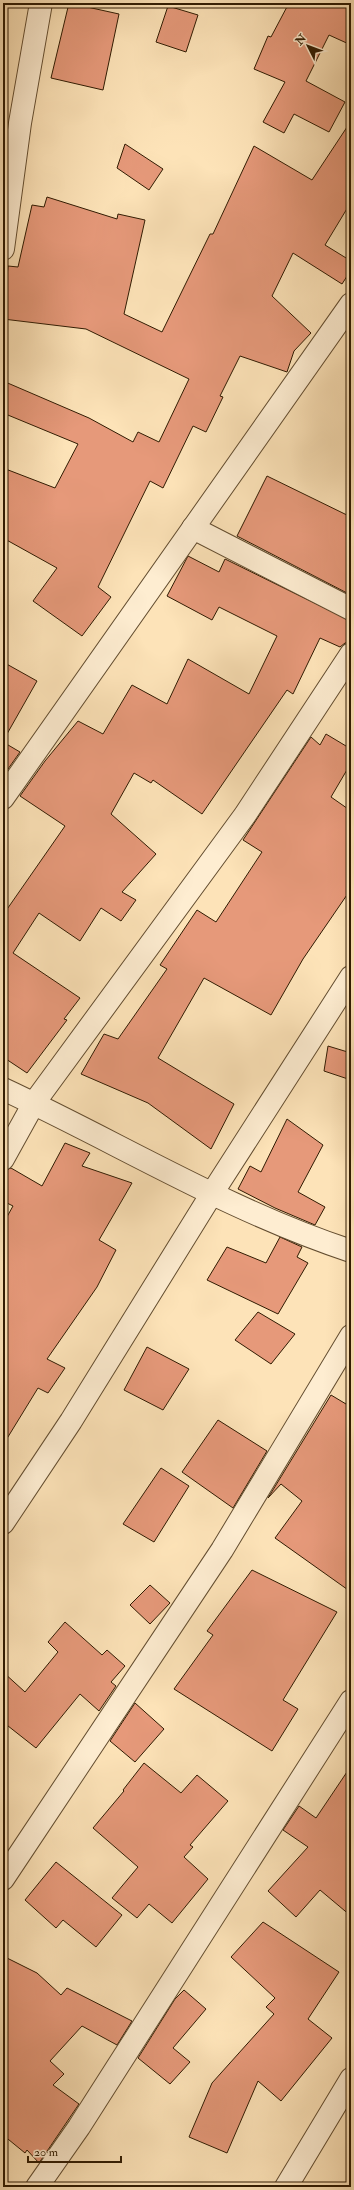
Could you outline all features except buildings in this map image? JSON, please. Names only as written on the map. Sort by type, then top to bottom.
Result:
[{"type":"street","points":[[3,249],[20,123],[41,3]]},
{"type":"street","points":[[3,798],[351,304]]},
{"type":"street","points":[[193,528],[351,609]]},
{"type":"street","points":[[3,1158],[34,1104],[245,815],[351,654]]},
{"type":"street","points":[[3,1523],[71,1421],[211,1194],[351,977]]},
{"type":"street","points":[[3,1089],[211,1194],[293,1231],[351,1251]]},
{"type":"street","points":[[3,1879],[222,1550],[351,1336]]},
{"type":"street","points":[[37,2187],[79,2127],[351,1701]]},
{"type":"street","points":[[286,2187],[305,2159],[351,2079]]}]
